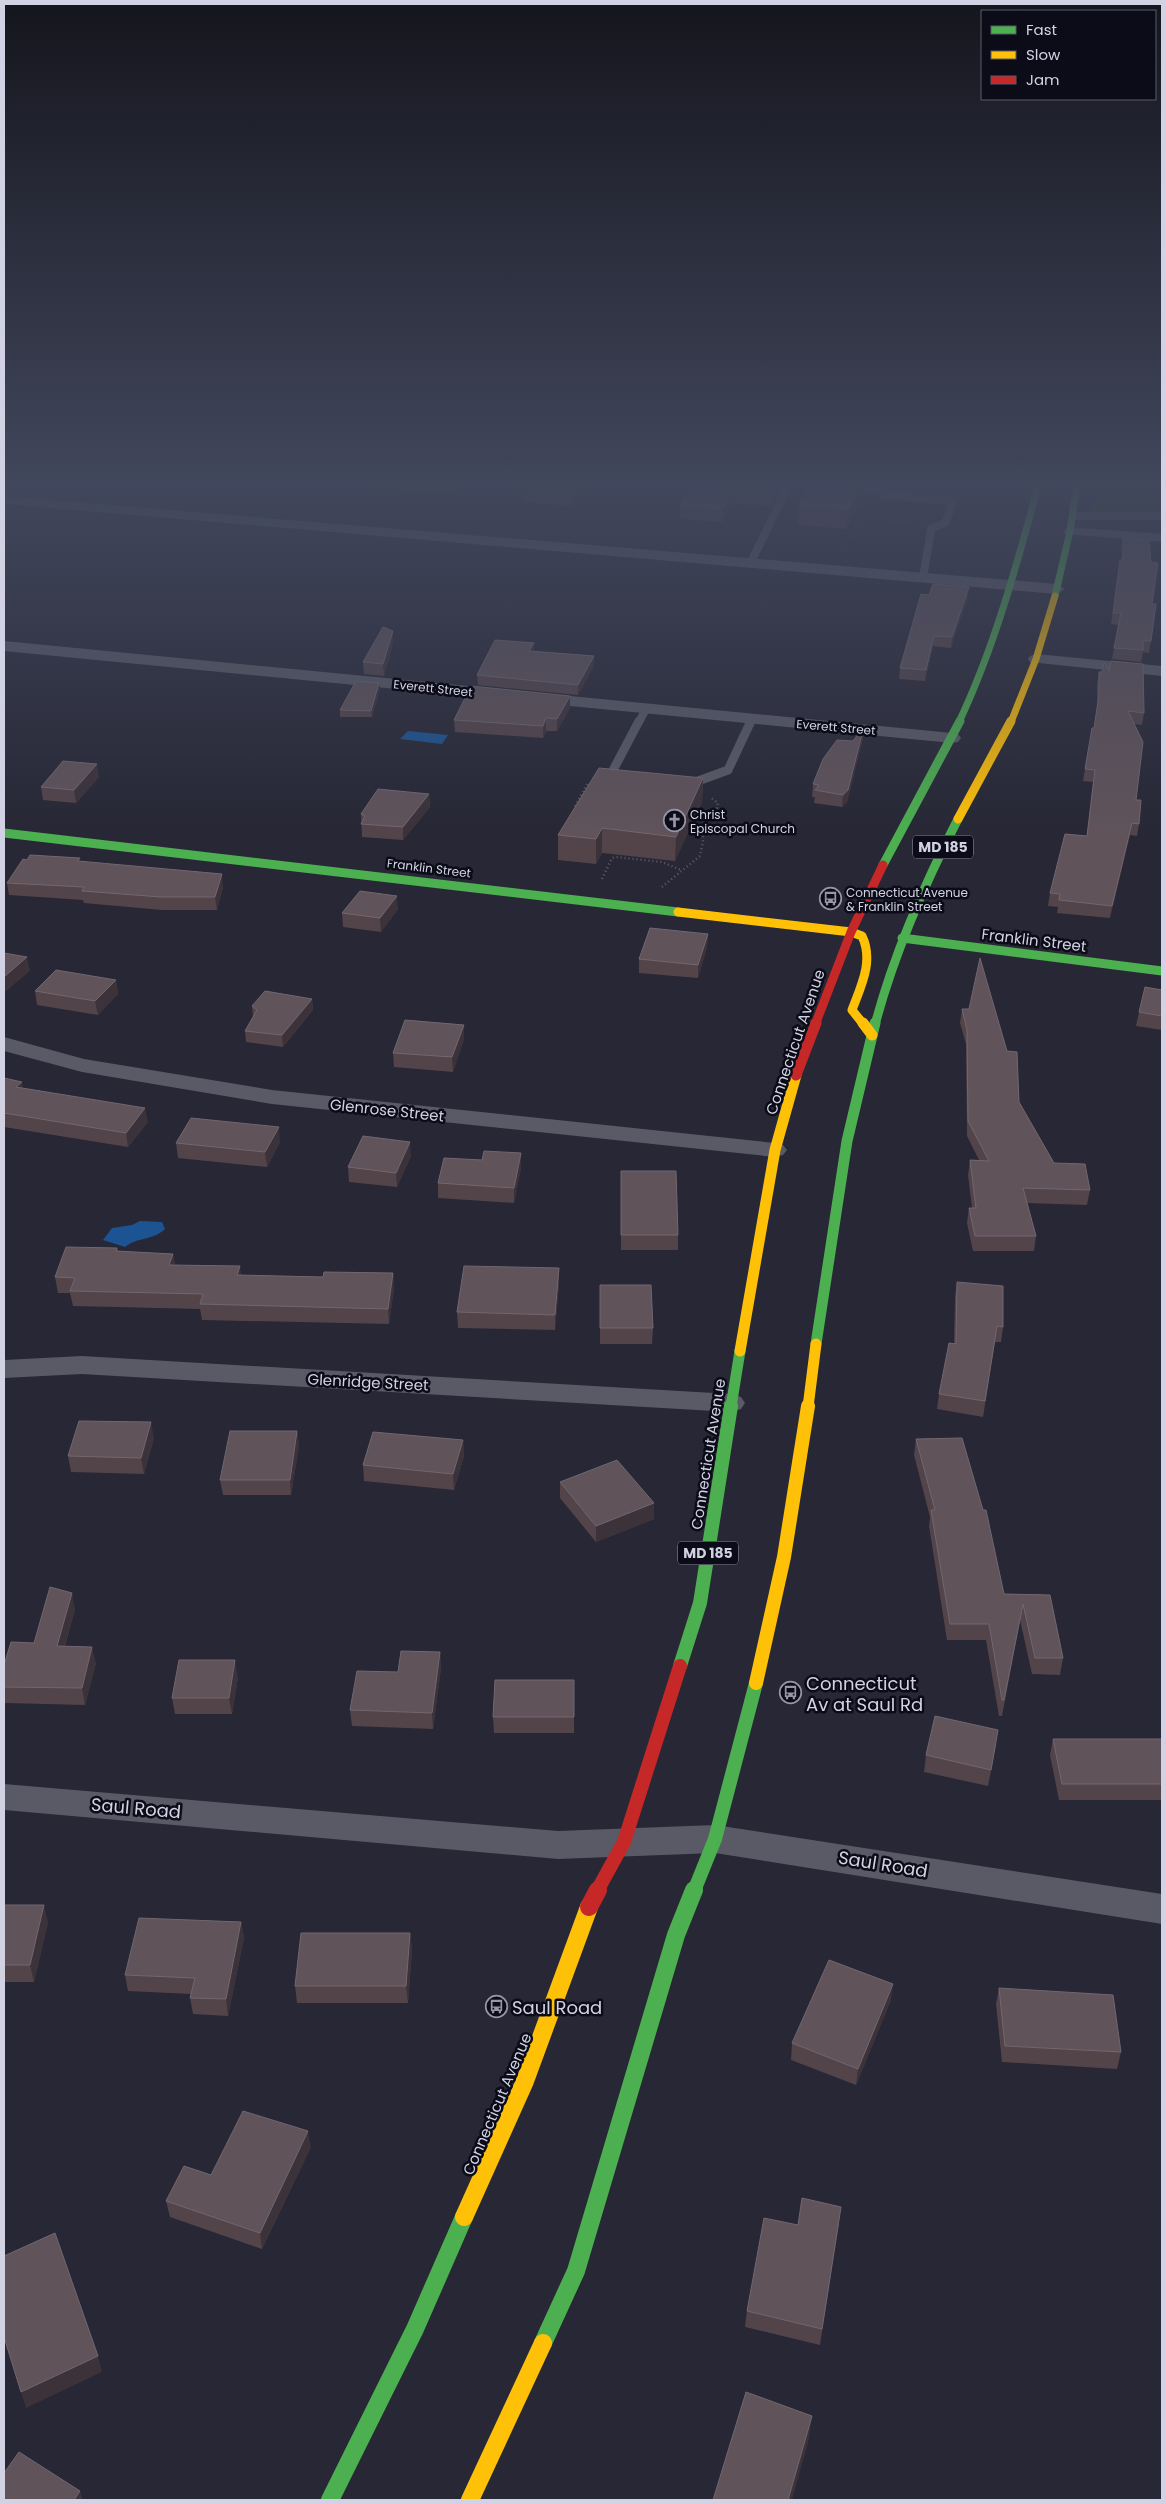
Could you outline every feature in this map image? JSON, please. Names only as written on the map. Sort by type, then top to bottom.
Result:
[{"type":"main road","name":"Connecticut Avenue","points":[[330,2500],[415,2330],[525,2081],[589,1906],[624,1842],[700,1602],[731,1403],[775,1150],[790,1091],[851,932],[898,834],[952,738],[989,652],[1007,600]]},
{"type":"main road","name":"MD 185","points":[[470,2500],[576,2271],[676,1935],[715,1839],[768,1636],[804,1444],[829,1242],[841,1170],[852,1114],[898,937],[948,837],[1007,732],[1036,659],[1053,600]]},
{"type":"main road","name":"Franklin Street","points":[[4,833],[851,932]]},
{"type":"main road","points":[[882,867],[891,879]]},
{"type":"main road","points":[[851,932],[862,936],[867,944],[869,956],[852,1010],[872,1035]]},
{"type":"main road","name":"Franklin Street","points":[[898,937],[1162,971]]},
{"type":"street","name":"Everett Street","points":[[4,646],[952,738]]},
{"type":"street","points":[[1036,659],[1162,671]]},
{"type":"street","name":"Glenrose Street","points":[[4,1044],[82,1065],[272,1098],[775,1150]]},
{"type":"street","name":"Glenridge Street","points":[[4,1369],[82,1365],[731,1403]]},
{"type":"street","name":"Saul Road","points":[[4,1797],[558,1845],[715,1839],[1162,1909]]},
{"type":"lane","points":[[628,778],[610,776],[646,709]]},
{"type":"lane","points":[[680,784],[688,784],[728,770],[752,719]]},
{"type":"path","points":[[572,813],[588,783],[598,784]]},
{"type":"path","points":[[653,908],[663,884],[681,870],[696,862],[702,852],[703,818],[717,808],[718,803],[708,797]]},
{"type":"path","points":[[576,805],[586,806]]},
{"type":"path","points":[[592,901],[612,858],[662,862],[681,870]]},
{"type":"water","points":[[408,731],[448,735],[442,744],[400,739]]},
{"type":"water","points":[[140,1221],[162,1222],[165,1229],[160,1233],[125,1247],[103,1240],[112,1228],[132,1225]]},
{"type":"building","points":[[919,600],[965,600],[952,637],[934,636],[926,670],[900,668]]},
{"type":"building","points":[[1115,600],[1153,600],[1152,604],[1156,604],[1151,641],[1143,641],[1143,650],[1114,648],[1121,613],[1113,613]]},
{"type":"building","points":[[383,627],[393,631],[383,664],[363,662]]},
{"type":"building","points":[[495,640],[534,643],[529,651],[594,656],[578,685],[477,675]]},
{"type":"building","points":[[1111,661],[1143,664],[1144,713],[1128,711],[1143,742],[1136,800],[1141,800],[1139,824],[1132,823],[1112,906],[1059,900],[1060,894],[1050,893],[1065,834],[1087,836],[1095,770],[1085,769],[1099,695],[1099,672],[1102,672],[1104,662],[1109,671]]},
{"type":"building","points":[[356,681],[379,683],[371,711],[340,710]]},
{"type":"building","points":[[471,686],[570,696],[557,719],[546,718],[543,726],[454,720]]},
{"type":"building","points":[[864,726],[848,790],[843,795],[815,790],[819,785],[813,784],[823,759],[837,740],[853,741]]},
{"type":"building","points":[[63,761],[97,764],[74,790],[41,787]]},
{"type":"building","points":[[599,768],[703,778],[676,837],[602,828],[596,839],[558,835]]},
{"type":"building","points":[[378,789],[429,794],[403,827],[361,824],[365,816],[361,814]]},
{"type":"building","points":[[30,855],[80,858],[78,861],[222,874],[215,897],[161,897],[82,891],[84,887],[7,883],[23,859],[27,860]]},
{"type":"building","points":[[360,891],[397,896],[380,918],[342,913]]},
{"type":"building","points":[[650,928],[708,934],[698,965],[639,959]]},
{"type":"building","points":[[4,953],[27,957],[4,977]]},
{"type":"building","points":[[980,958],[1007,1051],[1017,1052],[1019,1102],[1054,1163],[1085,1164],[1090,1190],[1023,1188],[1036,1236],[975,1236],[969,1208],[976,1208],[970,1160],[989,1161],[968,1121],[967,1030],[962,1009],[969,1009]]},
{"type":"building","points":[[56,970],[116,980],[95,1001],[35,991]]},
{"type":"building","points":[[1145,987],[1162,990],[1162,1016],[1139,1012]]},
{"type":"building","points":[[265,991],[312,999],[282,1035],[245,1031],[257,1010],[252,1006]]},
{"type":"building","points":[[405,1020],[464,1025],[452,1057],[393,1053]]},
{"type":"building","points":[[4,1078],[22,1082],[16,1087],[145,1108],[126,1133],[4,1113]]},
{"type":"building","points":[[191,1118],[279,1127],[265,1152],[176,1143]]},
{"type":"building","points":[[363,1136],[410,1142],[396,1173],[348,1167]]},
{"type":"building","points":[[484,1151],[521,1153],[514,1188],[438,1183],[444,1158],[482,1160]]},
{"type":"building","points":[[621,1171],[676,1171],[678,1235],[621,1235]]},
{"type":"building","points":[[66,1247],[117,1248],[116,1251],[173,1254],[169,1265],[240,1266],[237,1275],[323,1277],[324,1272],[393,1273],[388,1309],[200,1304],[203,1294],[70,1291],[75,1278],[55,1277]]},
{"type":"building","points":[[464,1266],[559,1268],[555,1315],[457,1312]]},
{"type":"building","points":[[957,1282],[1003,1286],[1003,1327],[997,1326],[985,1401],[939,1394],[949,1343],[956,1344]]},
{"type":"building","points":[[600,1285],[651,1285],[653,1328],[600,1328]]},
{"type":"building","points":[[79,1421],[151,1422],[141,1458],[68,1456]]},
{"type":"building","points":[[230,1431],[297,1431],[290,1480],[220,1480]]},
{"type":"building","points":[[373,1432],[463,1440],[453,1474],[363,1465]]},
{"type":"building","points":[[962,1438],[983,1510],[986,1510],[1004,1594],[1050,1595],[1063,1658],[1035,1658],[1023,1604],[1004,1700],[1002,1700],[989,1624],[950,1624],[931,1510],[935,1510],[916,1439]]},
{"type":"building","points":[[617,1460],[654,1503],[596,1526],[560,1482]]},
{"type":"building","points":[[50,1587],[72,1593],[57,1646],[92,1647],[82,1688],[4,1687],[4,1665],[11,1642],[34,1643]]},
{"type":"building","points":[[401,1651],[440,1652],[432,1713],[350,1710],[357,1671],[398,1672]]},
{"type":"building","points":[[179,1660],[235,1660],[229,1698],[172,1698]]},
{"type":"building","points":[[495,1680],[574,1680],[574,1717],[493,1717]]},
{"type":"building","points":[[935,1716],[998,1730],[991,1770],[926,1755]]},
{"type":"building","points":[[1053,1739],[1162,1739],[1162,1784],[1062,1784]]},
{"type":"building","points":[[4,1905],[44,1905],[30,1965],[4,1965]]},
{"type":"building","points":[[139,1918],[241,1922],[226,1999],[190,1998],[195,1978],[125,1975]]},
{"type":"building","points":[[301,1933],[410,1933],[406,1986],[295,1986]]},
{"type":"building","points":[[829,1960],[893,1984],[858,2069],[792,2043]]},
{"type":"building","points":[[999,1988],[1113,1995],[1121,2052],[1005,2046]]},
{"type":"building","points":[[243,2111],[308,2131],[260,2233],[166,2201],[184,2166],[211,2175]]},
{"type":"building","points":[[802,2198],[841,2207],[822,2329],[747,2311],[764,2218],[798,2225]]},
{"type":"building","points":[[55,2233],[98,2356],[21,2392],[4,2337],[4,2256]]},
{"type":"building","points":[[746,2392],[812,2416],[788,2500],[713,2500]]},
{"type":"building","points":[[19,2452],[80,2491],[74,2500],[4,2500],[4,2473]]},
{"type":"traffic: fast","points":[[883,865],[952,738],[979,676],[1006,600]]},
{"type":"traffic: fast","points":[[816,1344],[835,1209],[847,1141],[862,1074],[880,1008],[901,943],[927,880],[958,819]]},
{"type":"traffic: fast","points":[[4,833],[678,912]]},
{"type":"traffic: fast","points":[[902,938],[1162,971]]},
{"type":"traffic: fast","points":[[680,1666],[700,1603],[740,1351]]},
{"type":"traffic: fast","points":[[543,2343],[576,2271],[676,1935],[715,1839],[756,1683]]},
{"type":"traffic: fast","points":[[330,2500],[415,2329],[464,2217]]},
{"type":"traffic: slow","points":[[958,819],[1007,732],[1036,659],[1054,600]]},
{"type":"traffic: slow","points":[[678,912],[851,932]]},
{"type":"traffic: slow","points":[[851,932],[862,936],[868,953],[865,973],[852,1010],[872,1035]]},
{"type":"traffic: slow","points":[[740,1351],[775,1150],[796,1075]]},
{"type":"traffic: slow","points":[[756,1683],[776,1599],[792,1514],[816,1344]]},
{"type":"traffic: slow","points":[[464,2217],[525,2081],[589,1907]]},
{"type":"traffic: slow","points":[[470,2500],[543,2343]]},
{"type":"traffic: jam","points":[[796,1075],[851,932],[883,865]]},
{"type":"traffic: jam","points":[[589,1907],[624,1842],[680,1666]]},
{"type":"place","name":"Christ Episcopal Church","points":[[674,821]]},
{"type":"place","name":"Connecticut Avenue & Franklin Street","points":[[830,899]]},
{"type":"place","name":"Connecticut Av at Saul Rd","points":[[790,1693]]},
{"type":"place","name":"Saul Road","points":[[496,2007]]}]
